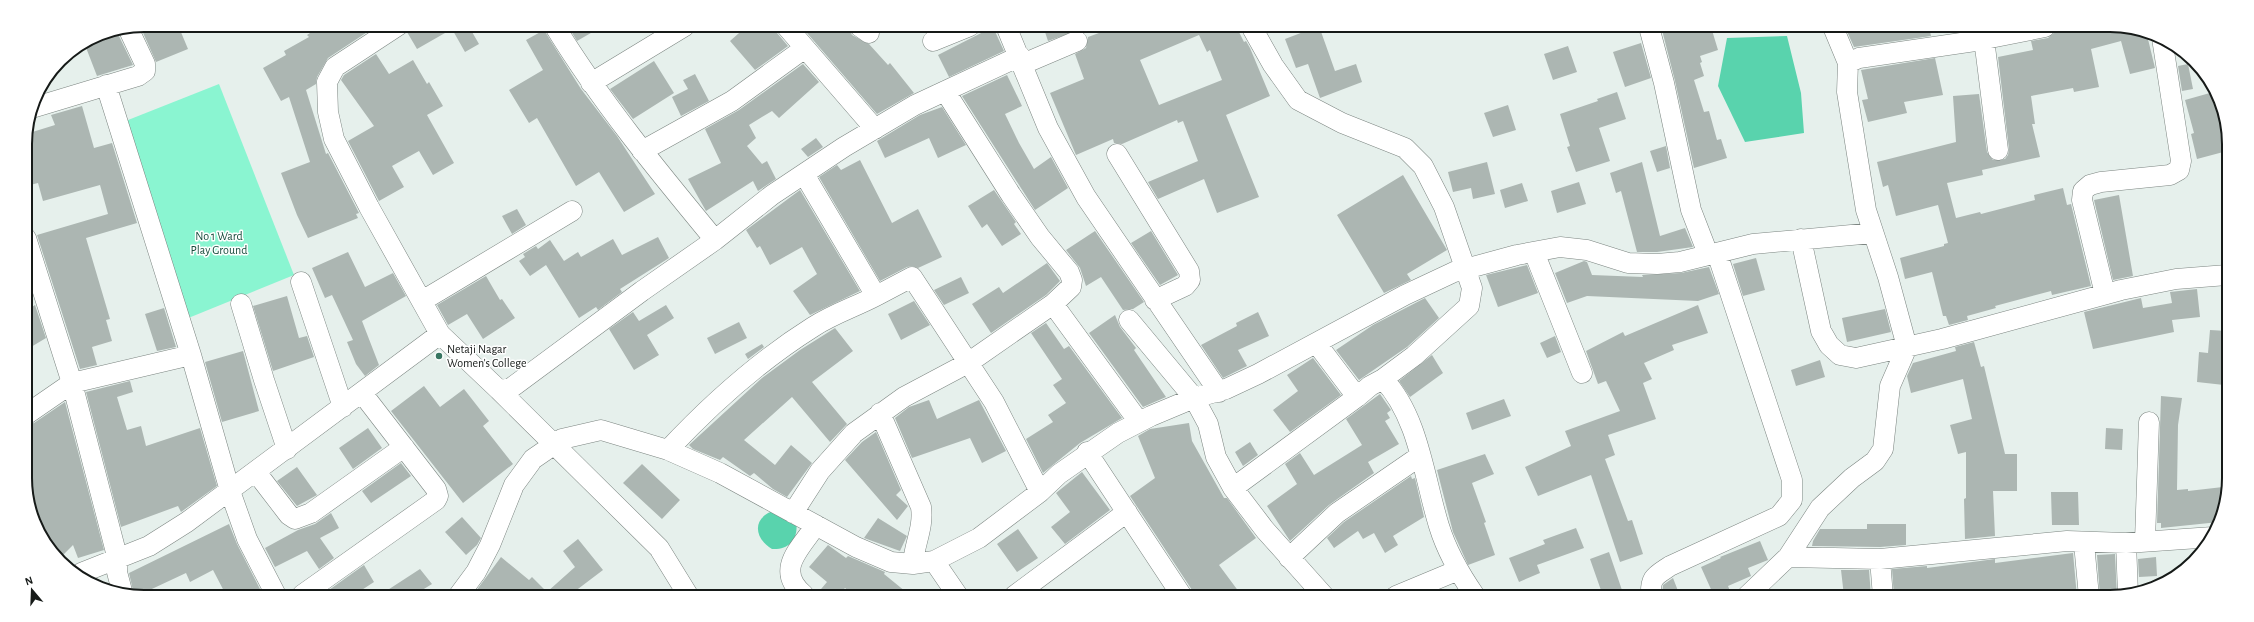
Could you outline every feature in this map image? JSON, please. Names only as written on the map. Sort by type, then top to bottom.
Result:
[{"type":"street","points":[[385,32],[335,67],[327,82],[328,112],[334,139],[369,207],[440,334],[556,444],[659,548],[685,590]]},
{"type":"street","points":[[558,32],[590,83],[715,240]]},
{"type":"street","points":[[590,83],[675,32]]},
{"type":"street","points":[[791,32],[875,129]]},
{"type":"street","points":[[933,41],[955,32]]},
{"type":"street","points":[[1009,32],[1048,128],[1086,197],[1155,300],[1199,359],[1219,392]]},
{"type":"street","points":[[1233,488],[1370,386],[1383,379],[1414,356],[1469,306],[1472,288],[1444,207],[1423,166],[1405,148],[1342,123],[1298,100],[1274,65],[1255,32]]},
{"type":"street","points":[[1650,32],[1664,83],[1691,210],[1712,253],[1792,480],[1792,500],[1779,516],[1670,566],[1656,576],[1650,584],[1650,590]]},
{"type":"street","points":[[1754,590],[1788,557],[1820,508],[1852,478],[1875,461],[1883,449],[1890,386],[1907,347],[1866,210],[1847,92],[1848,63],[1835,32]]},
{"type":"street","points":[[1848,63],[1859,58],[1984,39],[2010,32]]},
{"type":"street","points":[[39,106],[138,76],[145,71],[145,64],[130,33]]},
{"type":"street","points":[[1984,39],[1998,150]]},
{"type":"street","points":[[500,390],[511,388],[594,325],[715,240],[772,195],[875,129],[915,105],[945,91],[1021,60],[1077,41]]},
{"type":"street","points":[[2105,294],[2082,200],[2083,190],[2090,185],[2101,182],[2170,175],[2179,170],[2181,161],[2163,45]]},
{"type":"street","points":[[642,150],[732,101],[805,48]]},
{"type":"street","points":[[106,85],[191,355],[230,491],[248,539],[274,590]]},
{"type":"street","points":[[794,513],[820,471],[854,433],[904,396],[968,364],[1053,304],[1071,287],[1072,280],[1069,272],[1015,201],[945,91]]},
{"type":"street","points":[[1117,154],[1189,271],[1190,280],[1185,286],[1155,300]]},
{"type":"street","points":[[804,174],[876,296]]},
{"type":"street","points":[[422,301],[572,211]]},
{"type":"street","points":[[462,590],[476,572],[490,545],[514,485],[533,459],[562,439],[601,430],[668,450],[720,473],[816,525],[891,562],[913,564],[934,562],[979,538],[1040,492],[1059,474],[1087,452],[1102,442],[1140,422],[1194,398],[1219,392],[1318,344],[1405,295],[1465,268],[1560,246],[1587,250],[1628,263],[1657,264],[1680,262],[1753,244],[1873,233]]},
{"type":"street","points":[[1801,239],[1821,331],[1829,345],[1840,355],[1856,358],[1907,347],[2105,294],[2176,279],[2222,275]]},
{"type":"street","points":[[1534,252],[1582,373]]},
{"type":"street","points":[[32,257],[72,383],[118,560],[118,572],[122,588]]},
{"type":"street","points":[[668,450],[707,409],[743,378],[794,340],[832,316],[848,310],[912,277],[994,402],[1040,492]]},
{"type":"street","points":[[301,282],[344,407]]},
{"type":"street","points":[[241,304],[287,449]]},
{"type":"street","points":[[1053,304],[1140,422]]},
{"type":"street","points":[[1129,320],[1194,398],[1208,424],[1216,457],[1233,488],[1289,558],[1318,590]]},
{"type":"street","points":[[83,572],[118,560],[149,546],[230,491],[440,334]]},
{"type":"street","points":[[1318,344],[1357,397]]},
{"type":"street","points":[[32,411],[72,383],[191,355]]},
{"type":"street","points":[[1383,379],[1404,408],[1413,426],[1439,528],[1456,570],[1471,590]]},
{"type":"street","points":[[309,590],[436,500],[438,496],[436,489],[362,393]]},
{"type":"street","points":[[880,413],[921,507],[923,520],[914,548],[913,564]]},
{"type":"street","points":[[2129,588],[2149,422]]},
{"type":"street","points":[[256,472],[289,515],[295,519],[311,513],[404,447]]},
{"type":"street","points":[[1087,452],[1178,590]]},
{"type":"street","points":[[1289,558],[1337,513],[1420,456]]},
{"type":"street","points":[[1022,590],[1127,512]]},
{"type":"street","points":[[797,590],[788,574],[791,562],[816,525]]},
{"type":"street","points":[[1788,557],[1880,559],[2067,541],[2084,543],[2135,542],[2205,538]]},
{"type":"street","points":[[2084,543],[2088,590]]},
{"type":"street","points":[[1880,559],[1883,590]]},
{"type":"street","points":[[934,562],[954,590]]},
{"type":"street","points":[[1410,590],[1456,570]]},
{"type":"green space","name":"No 1 Ward Play Ground","points":[[219,84],[294,275],[181,321],[123,122]]},
{"type":"shaded area","points":[[1787,36],[1801,93],[1804,133],[1745,142],[1718,86],[1727,38]]},
{"type":"shaded area","points":[[777,510],[796,521],[797,527],[792,542],[784,547],[772,549],[761,539],[758,533],[758,527],[763,517]]},
{"type":"building","points":[[143,32],[181,32],[188,49],[156,62]]},
{"type":"building","points":[[312,32],[367,32],[328,58],[317,77],[316,84],[306,90],[326,154],[328,153],[359,213],[356,214],[358,218],[308,238],[297,215],[281,173],[310,162],[289,97],[281,101],[263,68],[286,55],[284,51],[309,37],[307,35]]},
{"type":"building","points":[[407,32],[447,32],[417,49]]},
{"type":"building","points":[[454,32],[472,32],[479,44],[465,52]]},
{"type":"building","points":[[540,32],[545,32],[581,89],[617,136],[655,194],[624,212],[599,172],[576,186],[537,118],[529,123],[509,90],[543,70],[526,40]]},
{"type":"building","points":[[572,32],[593,32],[577,41]]},
{"type":"building","points":[[740,32],[777,32],[788,46],[755,70],[730,41]]},
{"type":"building","points":[[806,32],[850,32],[852,35],[869,44],[888,65],[890,63],[914,93],[877,114]]},
{"type":"building","points":[[983,32],[995,32],[1004,51],[949,77],[938,55]]},
{"type":"building","points":[[1045,32],[1073,32],[1048,41]]},
{"type":"building","points":[[1102,32],[1239,32],[1244,42],[1246,41],[1250,48],[1270,96],[1226,115],[1259,197],[1217,213],[1204,179],[1158,199],[1148,182],[1198,161],[1183,121],[1178,123],[1177,120],[1122,144],[1114,143],[1113,139],[1076,155],[1050,93],[1084,79],[1075,54],[1086,48],[1088,37]],"holes":[[[1199,35],[1207,52],[1210,50],[1222,80],[1159,105],[1140,60]]]},
{"type":"building","points":[[1303,32],[1321,32],[1335,71],[1356,64],[1362,82],[1320,98],[1308,64],[1296,68],[1285,39]]},
{"type":"building","points":[[1663,32],[1713,32],[1718,50],[1700,56],[1702,62],[1700,63],[1704,76],[1694,80],[1704,112],[1709,111],[1717,140],[1721,139],[1727,158],[1694,168]]},
{"type":"building","points":[[1847,32],[1930,32],[1931,36],[1854,47]]},
{"type":"building","points":[[2055,32],[2110,32],[2132,34],[2148,39],[2155,68],[2130,74],[2121,41],[2091,49],[2099,87],[2074,92],[2073,88],[2031,96],[2035,124],[2032,124],[2040,157],[1982,170],[1983,175],[1947,183],[1956,218],[1980,212],[1981,214],[2035,200],[2034,195],[2063,188],[2067,205],[2071,204],[2091,286],[2052,295],[2051,291],[1995,306],[1996,308],[1967,316],[1968,320],[1949,325],[1946,316],[1943,316],[1932,272],[1905,279],[1900,258],[1944,246],[1944,244],[1948,243],[1938,205],[1896,216],[1888,185],[1883,187],[1877,162],[1956,142],[1953,96],[1979,94],[1987,152],[1993,160],[2005,159],[2008,155],[2009,149],[1998,57],[2033,50],[2031,41],[2048,38]]},
{"type":"building","points":[[119,35],[133,65],[97,76],[86,48],[108,38]]},
{"type":"building","points":[[1641,43],[1651,78],[1625,87],[1613,52]]},
{"type":"building","points":[[1568,46],[1577,72],[1553,80],[1544,54]]},
{"type":"building","points":[[376,54],[389,74],[413,60],[427,84],[429,82],[443,106],[427,115],[454,163],[433,175],[419,151],[392,166],[404,187],[379,201],[348,141],[374,126],[341,80],[344,75]]},
{"type":"building","points":[[1935,58],[1943,95],[1904,102],[1907,113],[1868,122],[1862,100],[1868,99],[1861,70]]},
{"type":"building","points":[[654,61],[674,93],[633,119],[610,89]]},
{"type":"building","points":[[803,64],[819,82],[779,118],[772,111],[749,125],[756,138],[747,146],[762,164],[767,161],[776,179],[758,191],[753,181],[706,211],[688,179],[721,163],[705,129],[739,110]]},
{"type":"building","points":[[2188,64],[2193,89],[2182,91],[2178,66]]},
{"type":"building","points":[[695,74],[709,101],[681,116],[672,97],[688,89],[683,80]]},
{"type":"building","points":[[1007,75],[1022,106],[1005,114],[1019,143],[1034,169],[1051,157],[1068,188],[1035,210],[962,96]]},
{"type":"building","points":[[1617,92],[1626,119],[1599,128],[1610,161],[1576,172],[1567,147],[1570,146],[1560,114],[1598,101],[1597,99]]},
{"type":"building","points":[[2210,93],[2220,122],[2222,152],[2197,159],[2191,134],[2194,133],[2185,100]]},
{"type":"building","points":[[1508,105],[1516,130],[1493,137],[1484,113]]},
{"type":"building","points":[[82,106],[94,148],[112,143],[137,223],[86,238],[110,319],[106,320],[112,341],[92,347],[97,365],[80,369],[37,235],[108,214],[100,185],[43,201],[38,183],[32,184],[33,132],[55,125],[51,115]]},
{"type":"building","points":[[942,107],[966,145],[938,158],[929,138],[885,158],[877,141],[920,115]]},
{"type":"building","points":[[816,138],[823,147],[808,157],[801,149]]},
{"type":"building","points":[[1666,146],[1670,168],[1657,172],[1650,151]]},
{"type":"building","points":[[860,160],[892,223],[918,209],[942,257],[918,268],[912,266],[907,267],[880,281],[819,177],[837,165],[841,170]]},
{"type":"building","points":[[1487,162],[1495,194],[1473,199],[1471,188],[1453,192],[1448,172]]},
{"type":"building","points":[[1642,162],[1660,236],[1685,228],[1693,247],[1657,252],[1637,252],[1621,191],[1616,193],[1610,173]]},
{"type":"building","points":[[1403,175],[1447,250],[1407,274],[1411,280],[1384,293],[1337,215]]},
{"type":"building","points":[[1579,182],[1586,204],[1557,213],[1551,191]]},
{"type":"building","points":[[1522,183],[1528,201],[1505,208],[1500,190]]},
{"type":"building","points":[[800,190],[860,291],[810,315],[793,291],[817,274],[802,247],[770,265],[760,246],[757,248],[746,230]]},
{"type":"building","points":[[994,190],[1016,222],[1014,224],[1021,234],[1002,246],[987,224],[982,228],[968,206]]},
{"type":"building","points":[[2119,195],[2133,276],[2113,280],[2094,200]]},
{"type":"building","points":[[517,209],[526,225],[512,234],[502,216]]},
{"type":"building","points":[[1095,231],[1144,302],[1133,309],[1123,310],[1101,277],[1086,286],[1080,268],[1066,250]]},
{"type":"building","points":[[1151,231],[1178,275],[1160,285],[1131,243]]},
{"type":"building","points":[[658,237],[669,258],[620,289],[622,292],[598,310],[596,307],[579,318],[546,265],[530,276],[519,261],[525,257],[523,254],[536,246],[538,249],[550,240],[564,261],[578,252],[581,257],[613,239],[622,255]]},
{"type":"building","points":[[348,252],[365,287],[393,273],[406,296],[362,321],[379,365],[365,376],[356,364],[347,342],[353,340],[332,295],[325,298],[312,268]]},
{"type":"building","points":[[1756,258],[1765,290],[1743,296],[1733,264]]},
{"type":"building","points":[[1584,261],[1587,262],[1592,275],[1643,277],[1642,275],[1681,273],[1709,267],[1719,294],[1698,301],[1587,296],[1567,303],[1555,273]]},
{"type":"building","points":[[1047,263],[1060,281],[1046,295],[991,333],[972,304],[999,287],[1003,293]]},
{"type":"building","points":[[1527,265],[1538,293],[1498,307],[1486,275]]},
{"type":"building","points":[[486,276],[500,300],[502,299],[515,318],[483,339],[467,314],[448,325],[437,305]]},
{"type":"building","points":[[961,277],[969,293],[944,305],[934,290]]},
{"type":"building","points":[[2197,289],[2200,317],[2172,320],[2174,332],[2093,349],[2084,312],[2141,298],[2143,308],[2172,303],[2170,292]]},
{"type":"building","points":[[287,296],[299,338],[307,336],[314,357],[273,371],[253,306]]},
{"type":"building","points":[[1425,298],[1439,318],[1407,347],[1359,380],[1336,350],[1373,325]]},
{"type":"building","points":[[914,301],[930,325],[901,340],[888,314]]},
{"type":"building","points":[[35,305],[46,338],[32,346],[32,307]]},
{"type":"building","points":[[666,305],[674,318],[647,335],[659,355],[634,370],[609,329],[633,312],[639,321]]},
{"type":"building","points":[[1698,305],[1708,333],[1672,345],[1674,350],[1644,363],[1652,379],[1643,383],[1656,419],[1608,435],[1615,455],[1605,459],[1628,521],[1632,520],[1643,554],[1620,562],[1591,475],[1538,496],[1525,467],[1571,446],[1565,431],[1620,411],[1606,381],[1598,384],[1586,351],[1623,332],[1625,336]]},
{"type":"building","points":[[164,308],[176,347],[157,351],[145,314]]},
{"type":"building","points":[[1885,309],[1891,332],[1847,342],[1842,318]]},
{"type":"building","points":[[1258,312],[1269,336],[1238,350],[1247,366],[1223,378],[1201,345],[1237,326],[1236,323]]},
{"type":"building","points":[[1115,315],[1120,327],[1136,348],[1134,350],[1166,397],[1143,407],[1089,333]]},
{"type":"building","points":[[739,322],[747,338],[715,354],[707,338]]},
{"type":"building","points":[[1046,323],[1064,349],[1069,346],[1122,418],[1080,443],[1043,473],[1026,439],[1053,422],[1048,415],[1066,403],[1053,385],[1062,379],[1031,333]]},
{"type":"building","points":[[835,328],[853,351],[812,382],[847,424],[830,442],[792,397],[744,440],[775,465],[791,445],[812,463],[787,497],[773,489],[754,473],[750,476],[723,457],[720,460],[693,449],[689,445],[762,378],[800,350]]},
{"type":"building","points":[[2210,330],[2222,331],[2222,385],[2197,382],[2199,352],[2208,353]]},
{"type":"building","points":[[1555,336],[1561,352],[1547,358],[1540,343]]},
{"type":"building","points":[[1974,342],[1981,367],[1984,366],[2005,454],[2017,454],[2017,491],[1993,491],[1995,536],[1965,539],[1964,499],[1966,498],[1966,452],[1958,454],[1950,425],[1972,419],[1963,379],[1911,393],[1907,376],[1913,363],[1956,351],[1955,347]]},
{"type":"building","points":[[762,344],[764,347],[748,359],[745,354]]},
{"type":"building","points":[[243,351],[259,411],[222,422],[205,362]]},
{"type":"building","points":[[1432,355],[1443,373],[1410,397],[1399,381]]},
{"type":"building","points":[[1313,358],[1341,395],[1290,432],[1273,410],[1298,391],[1287,375]]},
{"type":"building","points":[[1820,360],[1825,377],[1796,386],[1791,370]]},
{"type":"building","points":[[130,381],[133,392],[117,397],[127,430],[141,426],[146,446],[200,428],[217,486],[181,512],[178,506],[121,527],[86,392]]},
{"type":"building","points":[[424,386],[440,407],[464,389],[489,421],[483,426],[513,464],[463,503],[391,411]]},
{"type":"building","points":[[1380,394],[1391,410],[1387,413],[1390,418],[1385,421],[1399,444],[1368,462],[1374,473],[1329,505],[1290,541],[1267,506],[1297,484],[1285,464],[1300,453],[1314,475],[1362,445],[1346,419]]},
{"type":"building","points":[[2161,396],[2182,398],[2178,425],[2177,490],[2188,489],[2188,491],[2221,487],[2220,500],[2213,523],[2161,528],[2161,523],[2157,523]]},
{"type":"building","points":[[1504,399],[1511,416],[1472,430],[1466,413]]},
{"type":"building","points":[[929,400],[937,419],[979,400],[1006,451],[982,463],[970,438],[912,458],[895,418],[909,407]]},
{"type":"building","points":[[65,402],[104,550],[78,558],[73,545],[63,555],[55,546],[44,528],[38,514],[33,493],[32,424]]},
{"type":"building","points":[[1189,423],[1192,441],[1224,498],[1227,498],[1256,538],[1219,565],[1238,590],[1192,590],[1130,496],[1155,478],[1138,436],[1150,429]]},
{"type":"building","points":[[368,428],[382,448],[353,469],[339,448]]},
{"type":"building","points":[[2106,428],[2123,429],[2122,450],[2105,449]]},
{"type":"building","points":[[876,432],[901,490],[896,495],[908,506],[897,520],[845,460],[862,442]]},
{"type":"building","points":[[1250,442],[1258,455],[1243,466],[1235,452]]},
{"type":"building","points":[[1485,454],[1494,474],[1472,483],[1486,522],[1484,523],[1495,555],[1468,565],[1453,532],[1437,470]]},
{"type":"building","points":[[401,463],[411,476],[371,503],[362,491]]},
{"type":"building","points":[[642,464],[680,500],[662,519],[623,483]]},
{"type":"building","points":[[297,467],[317,495],[297,506],[277,481]]},
{"type":"building","points":[[1082,472],[1110,510],[1065,544],[1051,527],[1070,512],[1056,493]]},
{"type":"building","points":[[1411,476],[1412,479],[1415,478],[1424,517],[1393,536],[1398,545],[1385,553],[1374,533],[1363,539],[1358,531],[1334,548],[1327,538],[1344,522]]},
{"type":"building","points":[[2051,492],[2078,492],[2079,525],[2052,525]]},
{"type":"building","points":[[331,513],[339,528],[320,538],[334,558],[319,569],[307,551],[275,567],[265,548],[298,530],[315,524]]},
{"type":"building","points":[[462,517],[481,538],[477,545],[466,555],[445,532]]},
{"type":"building","points":[[878,518],[907,536],[900,551],[864,538]]},
{"type":"building","points":[[229,524],[237,544],[260,590],[223,590],[213,570],[190,582],[186,573],[150,590],[136,590],[133,590],[129,573]]},
{"type":"building","points":[[1867,524],[1906,524],[1906,545],[1880,547],[1812,546],[1813,541],[1820,529],[1867,529]]},
{"type":"building","points":[[1576,528],[1584,548],[1537,565],[1540,573],[1519,582],[1509,558],[1545,544],[1543,540]]},
{"type":"building","points":[[1018,529],[1038,558],[1017,572],[997,544]]},
{"type":"building","points":[[578,539],[603,570],[577,590],[549,590],[575,567],[563,551]]},
{"type":"building","points":[[1760,541],[1768,560],[1748,568],[1751,576],[1728,586],[1730,590],[1711,590],[1701,567],[1721,558],[1720,557]]},
{"type":"building","points":[[828,545],[846,558],[848,556],[885,572],[884,574],[904,590],[847,590],[845,588],[843,590],[820,590],[827,582],[809,567]]},
{"type":"building","points":[[1609,552],[1622,590],[1601,590],[1590,559]]},
{"type":"building","points":[[2073,553],[2076,590],[1894,590],[1892,569],[1927,566],[1927,568],[1995,559],[1995,563]]},
{"type":"building","points":[[2115,554],[2117,590],[2100,590],[2097,555]]},
{"type":"building","points":[[501,557],[529,580],[532,577],[545,590],[477,590]]},
{"type":"building","points":[[2156,557],[2157,576],[2139,577],[2138,559]]},
{"type":"building","points":[[364,565],[374,582],[362,590],[329,590]]},
{"type":"building","points":[[420,569],[432,584],[422,590],[388,590]]},
{"type":"building","points":[[1841,570],[1869,570],[1871,590],[1843,590]]},
{"type":"building","points":[[1673,578],[1678,590],[1663,590],[1663,585]]},
{"type":"place","name":"Netaji Nagar Women’s College","points":[[439,356]]}]
